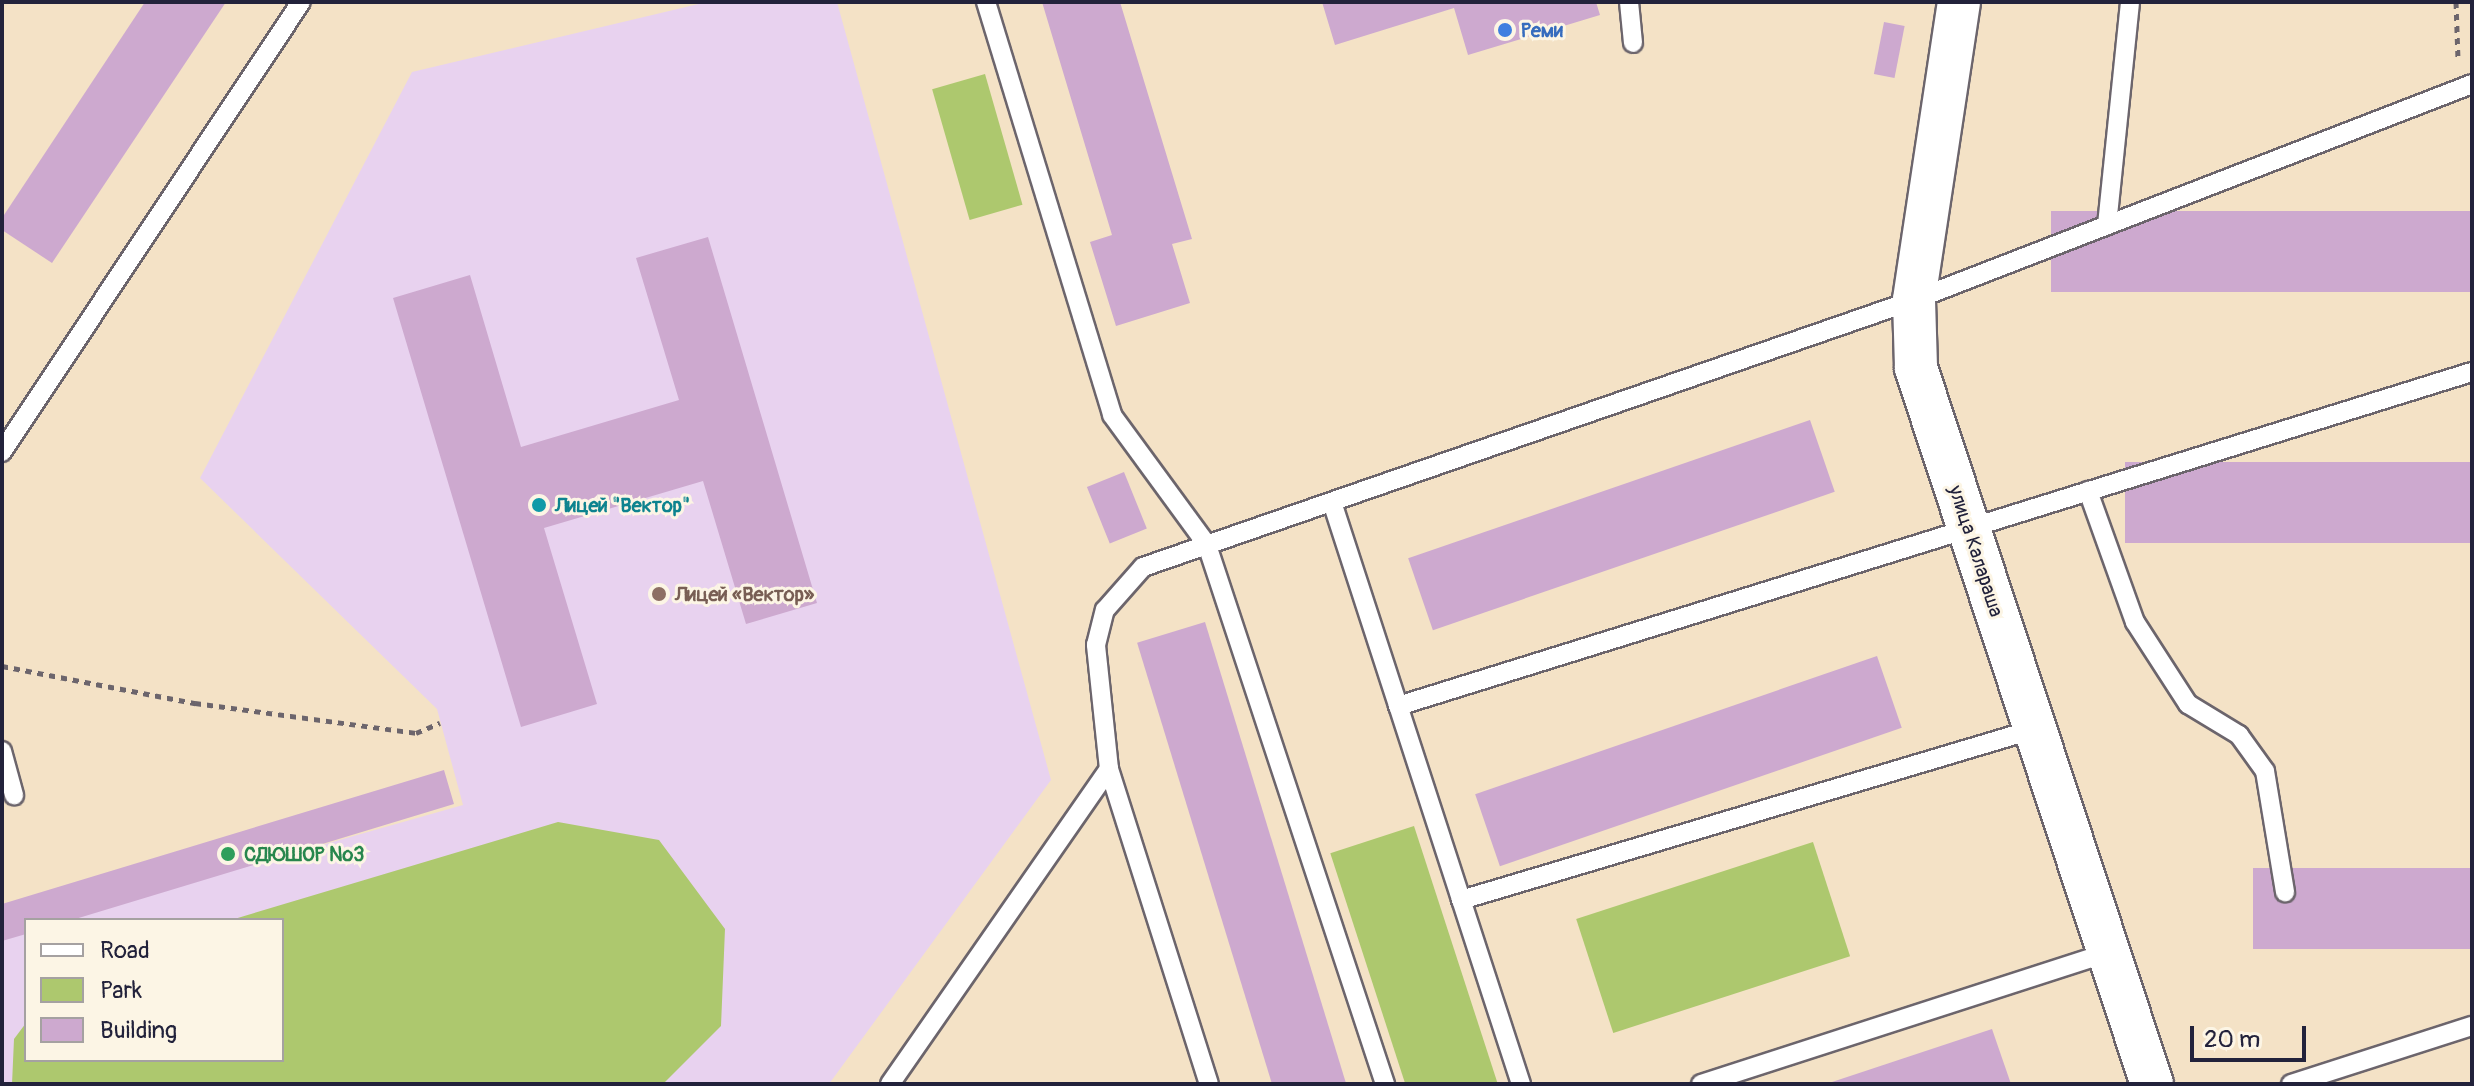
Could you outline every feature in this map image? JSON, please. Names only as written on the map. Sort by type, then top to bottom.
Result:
[{"type":"street","name":"улица Калараша","points":[[1959,2],[1914,300],[1916,368],[2152,1084]]},
{"type":"lane","points":[[2,452],[301,2]]},
{"type":"lane","points":[[986,2],[1112,415],[1207,545],[1385,1084]]},
{"type":"lane","points":[[1629,2],[1633,43]]},
{"type":"lane","points":[[2107,225],[2130,2]]},
{"type":"lane","points":[[1209,1084],[1109,769],[1096,645],[1105,610],[1143,567],[1914,300],[2464,88]]},
{"type":"lane","points":[[1398,706],[2472,372]]},
{"type":"lane","points":[[2088,491],[2142,634],[2188,704],[2239,735],[2265,771],[2285,892]]},
{"type":"lane","points":[[1332,502],[1521,1084]]},
{"type":"lane","points":[[1461,900],[2035,729]]},
{"type":"lane","points":[[2,751],[14,795]]},
{"type":"lane","points":[[890,1084],[1109,769]]},
{"type":"lane","points":[[1701,1084],[2109,952]]},
{"type":"lane","points":[[2291,1084],[2472,1026]]},
{"type":"path","points":[[2456,2],[2464,88]]},
{"type":"path","points":[[2,666],[400,731],[440,723]]},
{"type":"shaded area","name":"Лицей «Вектор»","points":[[707,2],[837,2],[1051,780],[829,1084],[2,1084],[2,936],[24,930],[24,1062],[284,1062],[284,918],[65,918],[463,805],[437,709],[200,478],[412,72]]},
{"type":"green space","points":[[985,74],[1022,205],[970,220],[932,89]]},
{"type":"green space","points":[[558,822],[659,840],[725,929],[721,1026],[663,1084],[12,1084],[14,1039],[24,1026],[24,1062],[284,1062],[284,918],[238,918]]},
{"type":"green space","points":[[1414,826],[1498,1084],[1405,1084],[1330,853]]},
{"type":"green space","points":[[1813,842],[1850,956],[1613,1033],[1576,919]]},
{"type":"building","points":[[145,2],[226,2],[52,263],[2,230],[2,218]]},
{"type":"building","points":[[1042,2],[1120,2],[1192,239],[1172,244],[1190,303],[1116,326],[1090,242],[1112,235]]},
{"type":"building","name":"Реми","points":[[1322,2],[1596,2],[1600,15],[1468,55],[1454,8],[1335,45]]},
{"type":"building","points":[[1884,22],[1905,26],[1895,78],[1874,74]]},
{"type":"building","points":[[2051,211],[2472,211],[2472,292],[2051,292]]},
{"type":"building","name":"Лицей \"Вектор\"","points":[[708,237],[817,603],[746,624],[703,481],[544,528],[597,704],[521,727],[393,298],[470,275],[521,447],[679,400],[636,258]]},
{"type":"building","points":[[1810,420],[1835,492],[1433,630],[1408,558]]},
{"type":"building","points":[[2125,462],[2472,462],[2472,543],[2125,543]]},
{"type":"building","points":[[1124,472],[1147,529],[1110,544],[1087,487]]},
{"type":"building","points":[[1205,622],[1346,1084],[1272,1084],[1137,643]]},
{"type":"building","points":[[1877,656],[1902,728],[1500,866],[1475,794]]},
{"type":"building","name":"СДЮШОР №3","points":[[444,770],[454,804],[79,918],[24,918],[24,935],[2,941],[2,904]]},
{"type":"building","points":[[2253,868],[2472,868],[2472,949],[2253,949]]},
{"type":"building","points":[[1992,1029],[2011,1084],[1829,1084],[1829,1083]]},
{"type":"place","name":"Реми","points":[[1505,30]]},
{"type":"place","name":"Лицей \"Вектор\"","points":[[539,505]]},
{"type":"place","name":"Лицей «Вектор»","points":[[659,594]]},
{"type":"place","name":"СДЮШОР №3","points":[[228,854]]}]
